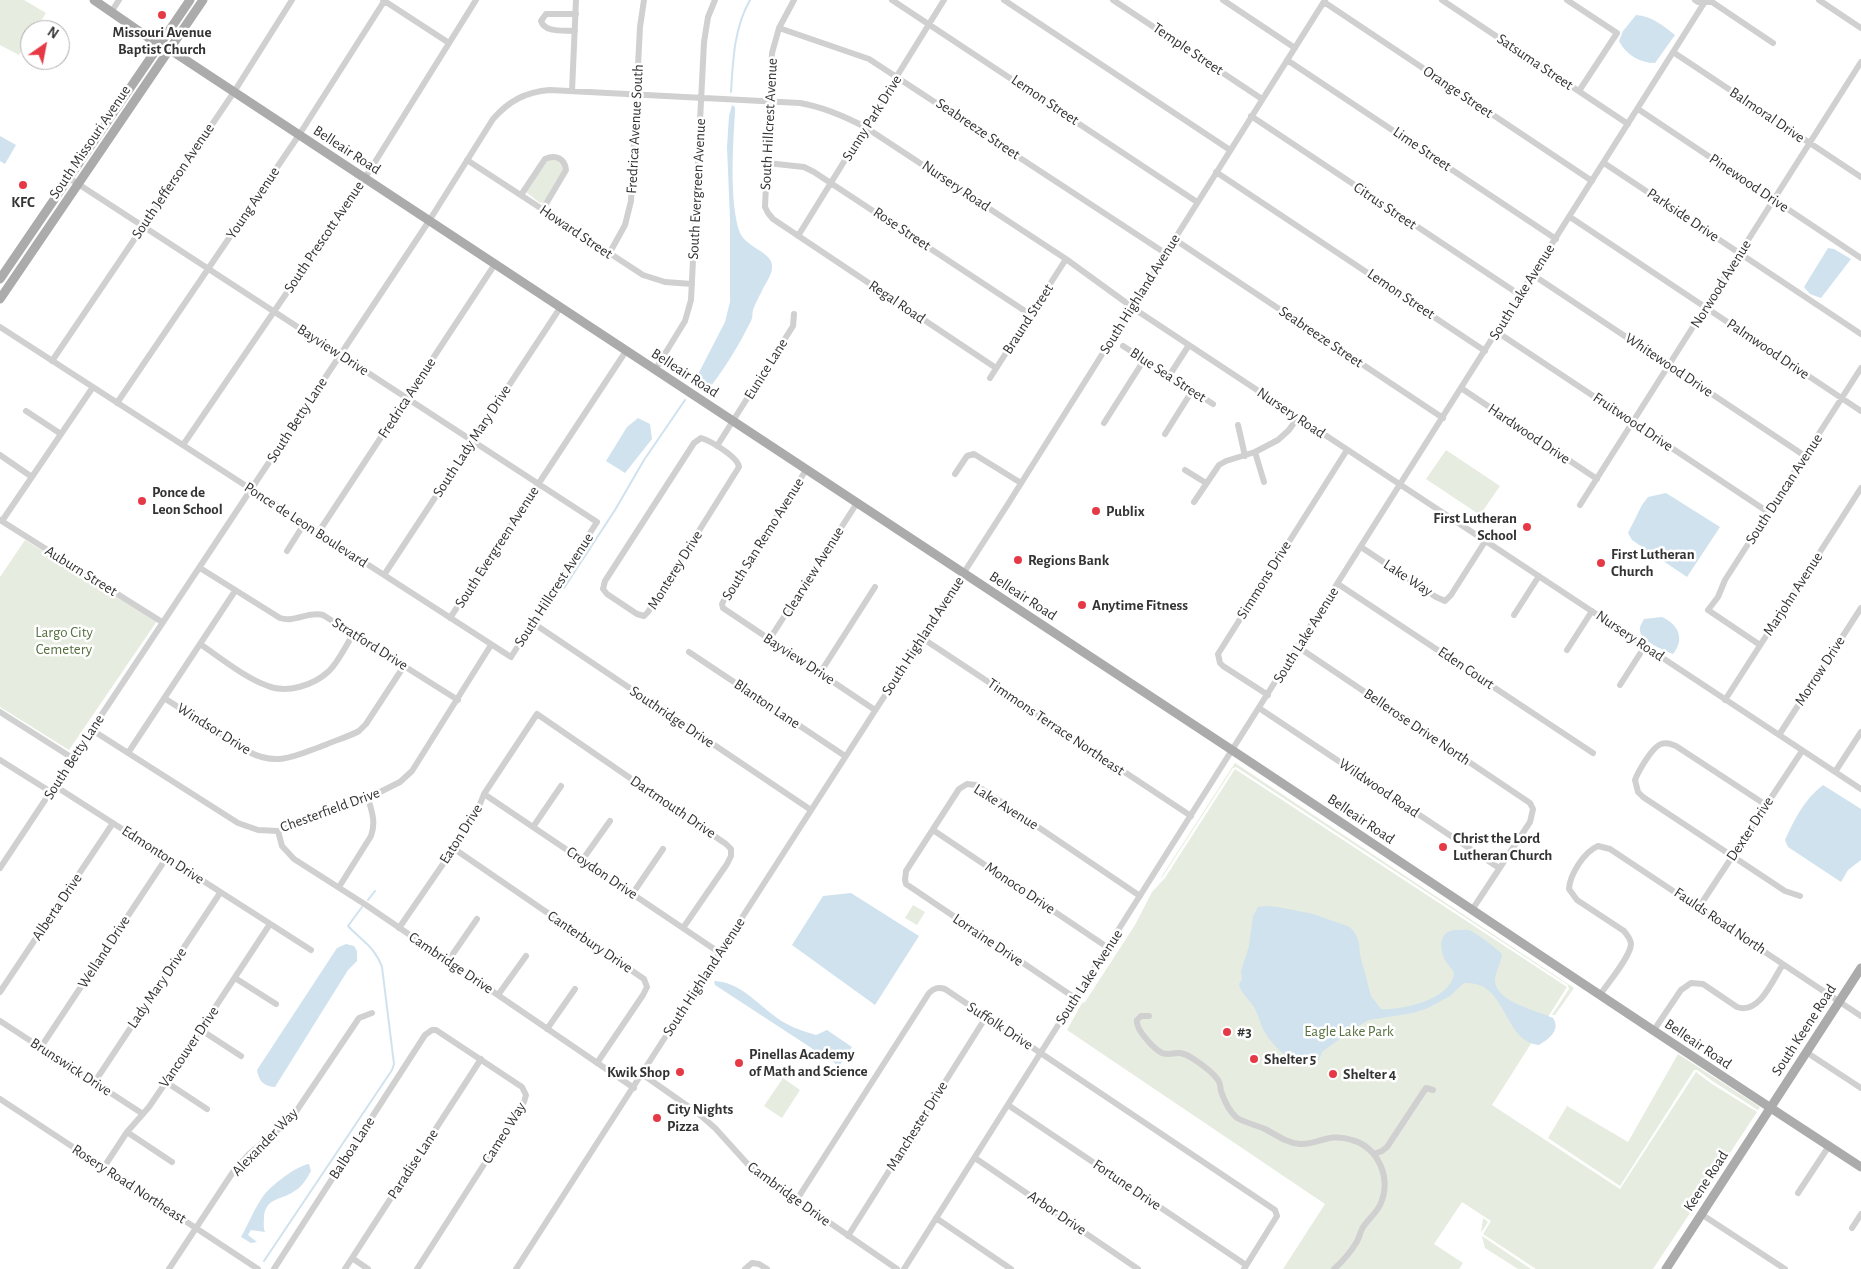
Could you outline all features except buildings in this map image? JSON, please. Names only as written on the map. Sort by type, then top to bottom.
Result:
[{"type":"main road","name":"Belleair Road","points":[[94,0],[1861,1167]]},
{"type":"main road","name":"South Missouri Avenue","points":[[0,279],[190,0]]},
{"type":"main road","name":"South Missouri Avenue","points":[[0,299],[203,0]]},
{"type":"main road","name":"South Keene Road","points":[[1769,1108],[1861,968]]},
{"type":"main road","name":"Keene Road","points":[[1666,1269],[1769,1108]]},
{"type":"street","points":[[112,11],[118,0]]},
{"type":"street","name":"South Jefferson Avenue","points":[[52,361],[234,92],[292,0]]},
{"type":"street","points":[[384,0],[449,43]]},
{"type":"street","name":"Young Avenue","points":[[117,403],[299,135],[384,0]]},
{"type":"street","name":"South Prescott Avenue","points":[[183,445],[365,178],[476,0]]},
{"type":"street","points":[[572,91],[576,0]]},
{"type":"street","name":"Fredrica Avenue South","points":[[610,254],[625,225],[631,201],[640,27],[644,0]]},
{"type":"street","name":"South Evergreen Avenue","points":[[655,370],[685,321],[691,300],[705,28],[714,0]]},
{"type":"street","name":"South Hillcrest Avenue","points":[[794,0],[779,28],[772,54],[765,207],[773,219],[798,236]]},
{"type":"street","name":"Lemon Street","points":[[892,0],[1198,202]]},
{"type":"street","name":"Sunny Park Drive","points":[[798,236],[944,0]]},
{"type":"street","points":[[1004,0],[1230,150]]},
{"type":"street","name":"Temple Street","points":[[1113,0],[1262,99]]},
{"type":"street","points":[[1223,0],[1295,48]]},
{"type":"street","name":"Satsuma Street","points":[[1442,0],[1628,124]]},
{"type":"street","points":[[1567,0],[1617,33],[1579,91]]},
{"type":"street","points":[[1695,0],[1712,2],[1773,43]]},
{"type":"street","points":[[1819,0],[1861,28]]},
{"type":"street","name":"South Highland Avenue","points":[[516,1269],[1021,483],[1324,1]]},
{"type":"street","name":"Orange Street","points":[[1324,1],[1592,181]]},
{"type":"street","name":"South Lake Avenue","points":[[904,1269],[1706,1]]},
{"type":"street","points":[[575,30],[548,29],[543,26],[541,21],[543,16],[550,13],[576,14]]},
{"type":"street","name":"Seabreeze Street","points":[[779,28],[869,58],[1165,253]]},
{"type":"street","name":"Balmoral Drive","points":[[1674,52],[1861,177]]},
{"type":"street","name":"Lime Street","points":[[1287,60],[1556,239]]},
{"type":"street","name":"Norwood Avenue","points":[[1580,505],[1861,62]]},
{"type":"street","name":"South Betty Lane","points":[[0,868],[429,221],[493,119],[515,99],[537,91],[637,95]]},
{"type":"street","name":"Nursery Road","points":[[637,95],[800,103],[818,106],[843,115],[866,127],[1066,259],[1189,345],[1346,450],[1401,484],[1861,789]]},
{"type":"street","name":"Pinewood Drive","points":[[1638,109],[1861,258]]},
{"type":"street","name":"Citrus Street","points":[[1251,116],[1520,295]]},
{"type":"street","points":[[521,195],[545,159],[560,158],[564,161],[566,170],[542,209]]},
{"type":"street","name":"Howard Street","points":[[467,160],[632,269],[652,279],[692,284]]},
{"type":"street","name":"Rose Street","points":[[766,163],[804,167],[832,183],[1030,315]]},
{"type":"street","name":"Parkside Drive","points":[[1604,163],[1861,334]]},
{"type":"street","name":"Lemon Street","points":[[1216,172],[1485,350]]},
{"type":"street","name":"Bayview Drive","points":[[69,178],[597,522]]},
{"type":"street","name":"Palmwood Drive","points":[[1570,217],[1861,411]]},
{"type":"street","name":"Regal Road","points":[[798,236],[996,368]]},
{"type":"street","name":"Seabreeze Street","points":[[1174,239],[1443,418]]},
{"type":"street","name":"Braund Street","points":[[990,378],[1066,259]]},
{"type":"street","name":"Fredrica Avenue","points":[[318,532],[495,264]]},
{"type":"street","name":"Whitewood Drive","points":[[1533,275],[1805,456]]},
{"type":"street","name":"South Lady Mary Drive","points":[[384,575],[560,308]]},
{"type":"street","name":"Eunice Lane","points":[[732,421],[793,326],[794,314]]},
{"type":"street","name":"Ponce de Leon Boulevard","points":[[0,327],[511,657]]},
{"type":"street","name":"Fruitwood Drive","points":[[1497,332],[1768,512]]},
{"type":"street","points":[[1169,376],[1189,345]]},
{"type":"street","name":"Blue Sea Street","points":[[1123,346],[1213,404]]},
{"type":"street","name":"South Evergreen Avenue","points":[[450,618],[626,351]]},
{"type":"street","points":[[1104,423],[1144,360]]},
{"type":"street","name":"South Duncan Avenue","points":[[1760,645],[1708,610],[1718,597],[1725,580],[1861,368]]},
{"type":"street","points":[[1,521],[93,388]]},
{"type":"street","name":"Hardwood Drive","points":[[1461,388],[1597,479]]},
{"type":"street","points":[[1165,434],[1192,391]]},
{"type":"street","points":[[26,410],[61,434]]},
{"type":"street","points":[[1194,502],[1219,466],[1226,461],[1255,452],[1284,436],[1298,417]]},
{"type":"street","points":[[717,446],[732,421]]},
{"type":"street","points":[[1238,425],[1245,456]]},
{"type":"street","name":"Monterey Drive","points":[[701,438],[717,446],[738,461],[739,467],[648,612],[644,616],[637,614],[607,594],[603,589],[605,581],[694,443],[701,438]]},
{"type":"street","name":"Simmons Drive","points":[[1268,695],[1223,666],[1218,659],[1218,654],[1346,450]]},
{"type":"street","points":[[1255,452],[1264,482]]},
{"type":"street","points":[[954,474],[967,456],[974,454],[1021,483]]},
{"type":"street","points":[[0,455],[32,477]]},
{"type":"street","name":"South San Remo Avenue","points":[[723,608],[724,600],[806,470]]},
{"type":"street","points":[[1185,470],[1206,484]]},
{"type":"street","name":"Marjohn Avenue","points":[[1725,700],[1861,488]]},
{"type":"street","name":"Clearview Avenue","points":[[769,640],[857,503]]},
{"type":"street","name":"Auburn Street","points":[[1,521],[162,622]]},
{"type":"street","name":"South Hillcrest Avenue","points":[[511,657],[597,522]]},
{"type":"street","points":[[287,551],[304,524]]},
{"type":"street","name":"Lake Way","points":[[1361,547],[1436,597],[1445,601],[1451,595],[1486,540]]},
{"type":"street","name":"Stratford Drive","points":[[200,568],[280,618],[286,620],[309,614],[319,614],[354,633],[458,700]]},
{"type":"street","points":[[1514,615],[1539,576]]},
{"type":"street","name":"Eden Court","points":[[1338,584],[1593,753]]},
{"type":"street","points":[[820,673],[875,587]]},
{"type":"street","points":[[128,753],[235,590]]},
{"type":"street","name":"Bayview Drive","points":[[723,608],[875,710]]},
{"type":"street","name":"Morrow Drive","points":[[1779,735],[1861,608]]},
{"type":"street","points":[[1567,650],[1592,611]]},
{"type":"street","name":"Southridge Drive","points":[[533,623],[811,810]]},
{"type":"street","points":[[200,644],[256,681],[270,687],[287,689],[314,682],[328,672],[354,633]]},
{"type":"street","name":"Timmons Terrace Northeast","points":[[922,638],[1191,816]]},
{"type":"street","name":"Chesterfield Drive","points":[[92,730],[238,823],[258,830],[278,831],[368,798],[395,785],[412,771],[491,645]]},
{"type":"street","points":[[1620,685],[1645,646]]},
{"type":"street","name":"Bellerose Drive North","points":[[1298,648],[1530,803],[1532,809],[1530,822],[1499,868]]},
{"type":"street","name":"Blanton Lane","points":[[689,652],[845,756]]},
{"type":"street","name":"Windsor Drive","points":[[164,698],[258,756],[275,760],[289,759],[359,731],[366,724],[404,666]]},
{"type":"street","name":"Wildwood Road","points":[[1259,708],[1499,868]]},
{"type":"street","points":[[0,712],[74,758]]},
{"type":"street","name":"Eaton Drive","points":[[399,928],[474,819],[484,794],[537,714]]},
{"type":"street","name":"Dartmouth Drive","points":[[537,714],[731,849],[731,856],[683,928]]},
{"type":"street","points":[[1835,772],[1861,732]]},
{"type":"street","points":[[1766,805],[1669,743],[1663,743],[1653,750],[1637,775],[1635,786],[1643,797],[1785,891],[1800,896]]},
{"type":"street","name":"Dexter Drive","points":[[1699,907],[1802,751]]},
{"type":"street","name":"Edmonton Drive","points":[[0,760],[113,823],[311,950]]},
{"type":"street","name":"Lake Avenue","points":[[905,880],[906,871],[959,789],[972,783],[1140,896]]},
{"type":"street","points":[[533,827],[561,786]]},
{"type":"street","name":"Croydon Drive","points":[[484,794],[584,859],[720,952]]},
{"type":"street","points":[[339,887],[371,836],[374,828],[374,819],[368,798]]},
{"type":"street","points":[[584,859],[610,821]]},
{"type":"street","name":"Alberta Drive","points":[[0,992],[113,823]]},
{"type":"street","name":"Monoco Drive","points":[[933,830],[1108,947]]},
{"type":"street","name":"Cambridge Drive","points":[[278,831],[282,846],[287,853],[634,1088]]},
{"type":"street","name":"Faulds Road North","points":[[1600,995],[1628,954],[1631,943],[1629,936],[1624,931],[1577,900],[1569,889],[1571,877],[1588,853],[1598,846],[1610,849],[1861,1016]]},
{"type":"street","name":"Canterbury Drive","points":[[453,848],[644,979],[647,987],[643,995],[597,1063]]},
{"type":"street","points":[[633,893],[663,849]]},
{"type":"street","name":"Welland Drive","points":[[41,1048],[167,858]]},
{"type":"street","points":[[1472,910],[1499,868]]},
{"type":"street","name":"Lorraine Drive","points":[[905,880],[909,887],[1075,998]]},
{"type":"street","name":"Lady Mary Drive","points":[[94,1083],[220,892]]},
{"type":"street","points":[[448,961],[477,919]]},
{"type":"street","name":"Vancouver Drive","points":[[104,1167],[127,1132],[143,1114],[166,1082],[270,924]]},
{"type":"street","points":[[498,995],[526,956]]},
{"type":"street","points":[[1654,1030],[1681,990],[1691,983],[1703,984],[1737,1007],[1743,1009],[1750,1008],[1759,1001],[1783,964]]},
{"type":"street","points":[[235,978],[276,1004]]},
{"type":"street","name":"Suffolk Drive","points":[[796,1201],[933,988],[945,988],[1275,1210],[1277,1216],[1245,1267]]},
{"type":"street","points":[[547,1029],[575,989]]},
{"type":"street","name":"Alexander Way","points":[[169,1269],[237,1167],[290,1119],[359,1018],[372,1012]]},
{"type":"street","points":[[1149,1016],[1144,1015],[1139,1018],[1136,1024],[1138,1029],[1162,1053],[1177,1052],[1190,1056],[1213,1074],[1219,1082],[1230,1111],[1237,1118],[1294,1143],[1307,1144],[1326,1138],[1340,1137],[1354,1141],[1374,1154],[1382,1171],[1384,1191],[1382,1200],[1372,1220],[1362,1230],[1347,1258],[1334,1269]]},
{"type":"street","name":"Manchester Drive","points":[[848,1236],[986,1017]]},
{"type":"street","name":"Brunswick Drive","points":[[0,1021],[143,1114]]},
{"type":"street","points":[[201,1030],[241,1056]]},
{"type":"street","name":"Cameo Way","points":[[417,1269],[526,1099],[525,1091],[522,1087],[441,1032],[432,1030]]},
{"type":"street","name":"Balboa Lane","points":[[274,1269],[420,1043],[428,1032],[432,1030]]},
{"type":"street","points":[[1806,1052],[1861,1088]]},
{"type":"street","name":"Paradise Lane","points":[[345,1269],[481,1059]]},
{"type":"street","name":"Cambridge Drive","points":[[642,1074],[699,1114],[715,1128],[752,1170],[897,1269]]},
{"type":"street","points":[[166,1082],[207,1109]]},
{"type":"street","points":[[1374,1154],[1387,1147],[1426,1088],[1433,1090]]},
{"type":"street","name":"Rosery Road Northeast","points":[[0,1099],[197,1227],[248,1266],[258,1269]]},
{"type":"street","name":"Fortune Drive","points":[[1008,1105],[1245,1267]]},
{"type":"street","points":[[127,1132],[172,1162]]},
{"type":"street","points":[[1798,1193],[1829,1146]]},
{"type":"street","name":"Arbor Drive","points":[[975,1158],[1138,1269]]},
{"type":"street","points":[[1701,1214],[1785,1269]]},
{"type":"street","points":[[1852,1228],[1861,1214]]},
{"type":"street","points":[[936,1218],[1011,1269]]},
{"type":"street","points":[[352,1258],[368,1269]]},
{"type":"street","points":[[745,1269],[752,1263],[759,1264],[767,1269]]},
{"type":"green space","points":[[0,0],[24,0],[46,13],[41,20],[20,20],[19,55],[0,45]]},
{"type":"green space","points":[[548,160],[556,160],[562,164],[563,170],[544,202],[540,203],[526,192]]},
{"type":"green space","points":[[1446,450],[1500,486],[1480,515],[1426,479]]},
{"type":"green space","name":"Largo City Cemetery","points":[[25,540],[157,621],[69,750],[0,707],[0,577]]},
{"type":"green space","points":[[1235,763],[1574,988],[1555,1015],[1552,1015],[1569,989],[1568,985],[1236,767],[1233,768],[1160,879]]},
{"type":"green space","name":"Eagle Lake Park","points":[[1235,769],[1567,987],[1492,1105],[1620,1189],[1696,1072],[1757,1112],[1653,1269],[1536,1269],[1483,1234],[1491,1221],[1462,1202],[1434,1244],[1463,1263],[1459,1269],[1283,1269],[1325,1204],[1067,1030],[1082,1003],[1085,1002],[1135,925],[1152,892],[1165,878]]},
{"type":"green space","points":[[913,905],[925,912],[917,925],[905,918]]},
{"type":"green space","points":[[1678,1054],[1760,1107],[1758,1110],[1697,1070],[1694,1070],[1620,1186],[1548,1138],[1567,1106],[1628,1142]]},
{"type":"green space","points":[[783,1078],[800,1090],[782,1118],[764,1106]]},
{"type":"green space","points":[[1483,1218],[1488,1222],[1481,1233]]},
{"type":"green space","points":[[1481,1233],[1482,1236],[1531,1269],[1518,1269],[1485,1248]]},
{"type":"water","points":[[1636,15],[1652,19],[1675,35],[1655,63],[1644,62],[1634,57],[1625,50],[1619,41],[1623,31]]},
{"type":"water","points":[[732,105],[735,107],[733,190],[737,221],[743,238],[771,260],[772,269],[753,310],[752,320],[725,367],[706,392],[693,384],[725,322],[730,302],[730,219],[727,147],[729,116]]},
{"type":"water","points":[[0,136],[16,145],[5,164],[0,161]]},
{"type":"water","points":[[1828,248],[1834,249],[1851,259],[1821,298],[1810,294],[1804,287]]},
{"type":"water","points":[[638,418],[650,424],[652,439],[625,473],[606,461],[627,427]]},
{"type":"water","points":[[1666,493],[1720,527],[1687,577],[1632,540],[1628,533],[1648,497]]},
{"type":"water","points":[[1662,617],[1673,624],[1678,633],[1679,643],[1673,654],[1659,648],[1641,635],[1640,626],[1644,619]]},
{"type":"water","points":[[1823,785],[1861,809],[1861,860],[1848,870],[1841,882],[1788,847],[1785,840],[1801,810],[1810,797]]},
{"type":"water","points":[[851,893],[919,936],[875,1005],[792,945],[823,896]]},
{"type":"water","points":[[1266,906],[1313,914],[1350,927],[1359,943],[1360,955],[1371,996],[1381,1009],[1413,1005],[1436,996],[1446,989],[1452,981],[1454,972],[1443,955],[1441,945],[1443,937],[1450,931],[1471,931],[1502,954],[1495,981],[1502,995],[1519,1005],[1553,1018],[1556,1026],[1555,1030],[1550,1037],[1539,1045],[1527,1041],[1518,1033],[1489,991],[1478,985],[1464,983],[1450,996],[1428,1008],[1413,1013],[1369,1020],[1350,1031],[1322,1052],[1319,1060],[1303,1063],[1295,1060],[1273,1044],[1267,1036],[1254,1007],[1243,994],[1239,984],[1242,979],[1241,971],[1249,946],[1253,916],[1258,907]]},
{"type":"water","points":[[346,944],[354,946],[357,951],[357,961],[348,970],[275,1087],[265,1084],[260,1080],[257,1070],[337,948]]},
{"type":"water","points":[[714,981],[735,986],[790,1026],[816,1035],[827,1030],[852,1047],[839,1066],[715,985]]},
{"type":"water","points":[[309,1164],[311,1171],[301,1186],[288,1195],[275,1200],[265,1210],[265,1232],[251,1230],[248,1235],[257,1242],[251,1243],[241,1237],[264,1195],[278,1181],[291,1172]]},
{"type":"waterway","points":[[731,92],[737,33],[750,0]]},
{"type":"waterway","points":[[564,588],[615,510],[644,460],[685,400]]},
{"type":"waterway","points":[[368,900],[375,891]]},
{"type":"waterway","points":[[264,1261],[392,1070],[394,1064],[382,967],[372,949],[348,926],[362,907]]},
{"type":"place","name":"Missouri Avenue Baptist Church","points":[[162,15]]},
{"type":"place","name":"KFC","points":[[23,185]]},
{"type":"place","name":"Ponce de Leon School","points":[[142,501]]},
{"type":"place","name":"Publix","points":[[1096,511]]},
{"type":"place","name":"First Lutheran School","points":[[1527,527]]},
{"type":"place","name":"Regions Bank","points":[[1018,560]]},
{"type":"place","name":"First Lutheran Church","points":[[1601,563]]},
{"type":"place","name":"Anytime Fitness","points":[[1082,605]]},
{"type":"place","name":"Christ the Lord Lutheran Church","points":[[1443,847]]},
{"type":"place","name":"#3","points":[[1227,1032]]},
{"type":"place","name":"Shelter 5","points":[[1254,1059]]},
{"type":"place","name":"Pinellas Academy of Math and Science","points":[[739,1063]]},
{"type":"place","name":"Kwik Shop","points":[[680,1072]]},
{"type":"place","name":"Shelter 4","points":[[1333,1074]]},
{"type":"place","name":"City Nights Pizza","points":[[657,1118]]}]
